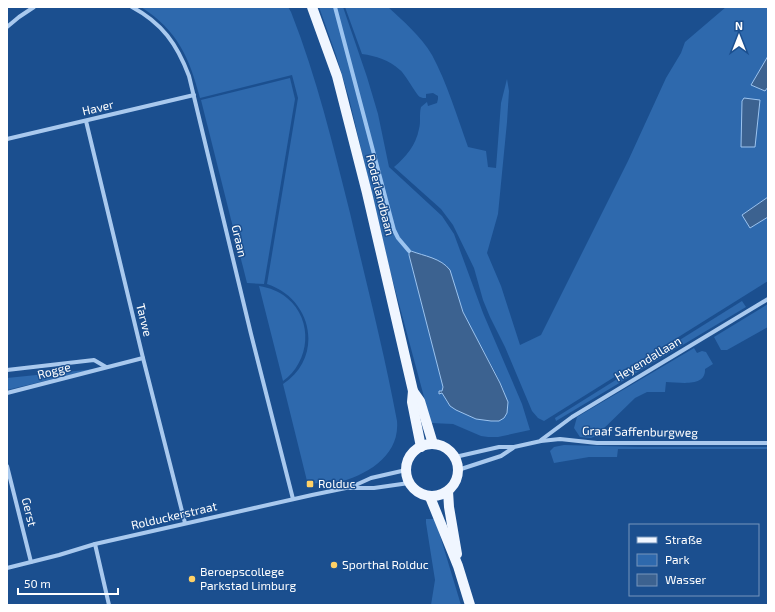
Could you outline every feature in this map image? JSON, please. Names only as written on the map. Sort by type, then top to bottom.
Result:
[{"type":"main road","name":"Roderlandbaan","points":[[312,7],[337,76],[367,193],[414,391],[420,401],[433,444]]},
{"type":"main road","name":"Roderlandbaan","points":[[414,391],[412,402],[421,446]]},
{"type":"main road","points":[[433,444],[445,448],[455,456],[458,464],[458,474],[455,484],[448,491],[440,496],[430,497],[422,495],[415,490],[409,483],[406,470],[407,461],[411,454],[421,446],[433,444]]},
{"type":"main road","points":[[448,491],[458,566]]},
{"type":"main road","points":[[430,497],[458,566],[470,605]]},
{"type":"street","points":[[7,27],[34,7]]},
{"type":"street","name":"Graan","points":[[132,7],[157,24],[168,34],[186,66],[293,499]]},
{"type":"street","name":"Haver","points":[[7,139],[194,95]]},
{"type":"street","name":"Tarwe","points":[[86,121],[185,524]]},
{"type":"street","name":"Heyendallaan","points":[[541,441],[572,417],[768,299]]},
{"type":"street","name":"Rogge","points":[[7,394],[143,358]]},
{"type":"street","name":"Rogge","points":[[7,370],[94,360],[107,367]]},
{"type":"street","name":"Graaf Saffenburgweg","points":[[455,456],[499,447],[514,447],[541,441],[560,440],[597,443],[768,443]]},
{"type":"street","name":"Graaf Saffenburgweg","points":[[458,470],[501,456],[514,447]]},
{"type":"street","name":"Gerst","points":[[7,466],[31,562]]},
{"type":"street","name":"Rolduckerstraat","points":[[7,568],[95,544],[346,488],[371,478],[406,470]]},
{"type":"street","name":"Rolduckerstraat","points":[[346,488],[374,488],[409,483]]},
{"type":"street","points":[[95,544],[110,605]]},
{"type":"green space","points":[[141,7],[288,7],[291,12],[317,87],[337,162],[381,343],[397,421],[397,433],[387,454],[370,469],[359,475],[336,483],[335,479],[308,485],[283,384],[296,373],[304,359],[308,344],[308,330],[303,315],[295,302],[283,291],[267,284],[298,98],[292,75],[200,98],[191,70],[180,46],[173,36],[154,16]]},
{"type":"green space","points":[[319,7],[343,7],[378,114],[389,167],[442,216],[454,234],[483,313],[522,404],[530,430],[498,437],[488,437],[481,436],[453,424],[431,423],[388,263],[349,98]],"holes":[[[411,251],[420,254],[450,270],[464,314],[499,379],[507,400],[508,408],[476,419],[456,410],[447,402],[442,393],[440,394],[439,391],[442,391],[443,387],[409,252]]]},
{"type":"green space","points":[[345,7],[388,7],[417,35],[432,55],[452,100],[468,147],[486,151],[488,167],[496,168],[501,103],[507,79],[509,91],[507,122],[498,214],[487,253],[501,286],[520,345],[541,335],[628,161],[666,78],[681,53],[685,42],[726,7],[768,7],[768,56],[751,85],[765,91],[768,87],[768,197],[744,214],[750,228],[768,217],[768,281],[544,421],[538,418],[532,411],[505,347],[490,317],[483,300],[474,268],[453,225],[441,209],[394,167],[403,159],[416,140],[420,126],[421,107],[427,102],[428,106],[437,103],[438,96],[433,93],[426,94],[426,98],[420,97],[396,67],[382,59],[362,54]]},
{"type":"green space","points":[[290,78],[295,99],[264,284],[247,283],[201,100]]},
{"type":"green space","points":[[259,286],[281,293],[287,298],[296,307],[302,318],[305,329],[305,341],[299,363],[292,373],[283,381]]},
{"type":"green space","points":[[742,301],[746,307],[556,421],[555,418]]},
{"type":"green space","points":[[768,304],[768,327],[727,350],[721,350],[714,337]]},
{"type":"green space","points":[[694,348],[697,353],[702,351],[706,352],[713,364],[705,369],[704,375],[701,379],[691,383],[666,382],[665,392],[647,392],[635,398],[596,436],[591,438],[580,437],[574,428],[577,417]]},
{"type":"green space","points":[[95,369],[7,390],[7,378]]},
{"type":"green space","points":[[564,445],[639,447],[768,447],[768,449],[618,449],[617,457],[589,457],[554,463],[550,451],[554,447]]},
{"type":"green space","points":[[426,519],[435,519],[461,605],[431,605],[435,580]]},
{"type":"water","points":[[768,56],[768,87],[765,91],[751,85]]},
{"type":"water","points":[[744,98],[760,100],[755,147],[741,147],[742,101]]},
{"type":"water","points":[[768,197],[768,217],[750,228],[742,215]]},
{"type":"water","points":[[409,251],[437,260],[450,270],[463,312],[500,383],[508,402],[507,413],[504,418],[499,421],[476,419],[456,410],[450,406],[442,393],[439,394],[439,391],[442,391],[443,387],[409,255]]},
{"type":"waterway","points":[[335,7],[394,230],[398,238],[409,251]]},
{"type":"place","name":"Rolduc","points":[[310,484]]},
{"type":"place","name":"Sporthal Rolduc","points":[[334,565]]},
{"type":"place","name":"Beroepscollege Parkstad Limburg","points":[[192,579]]}]
